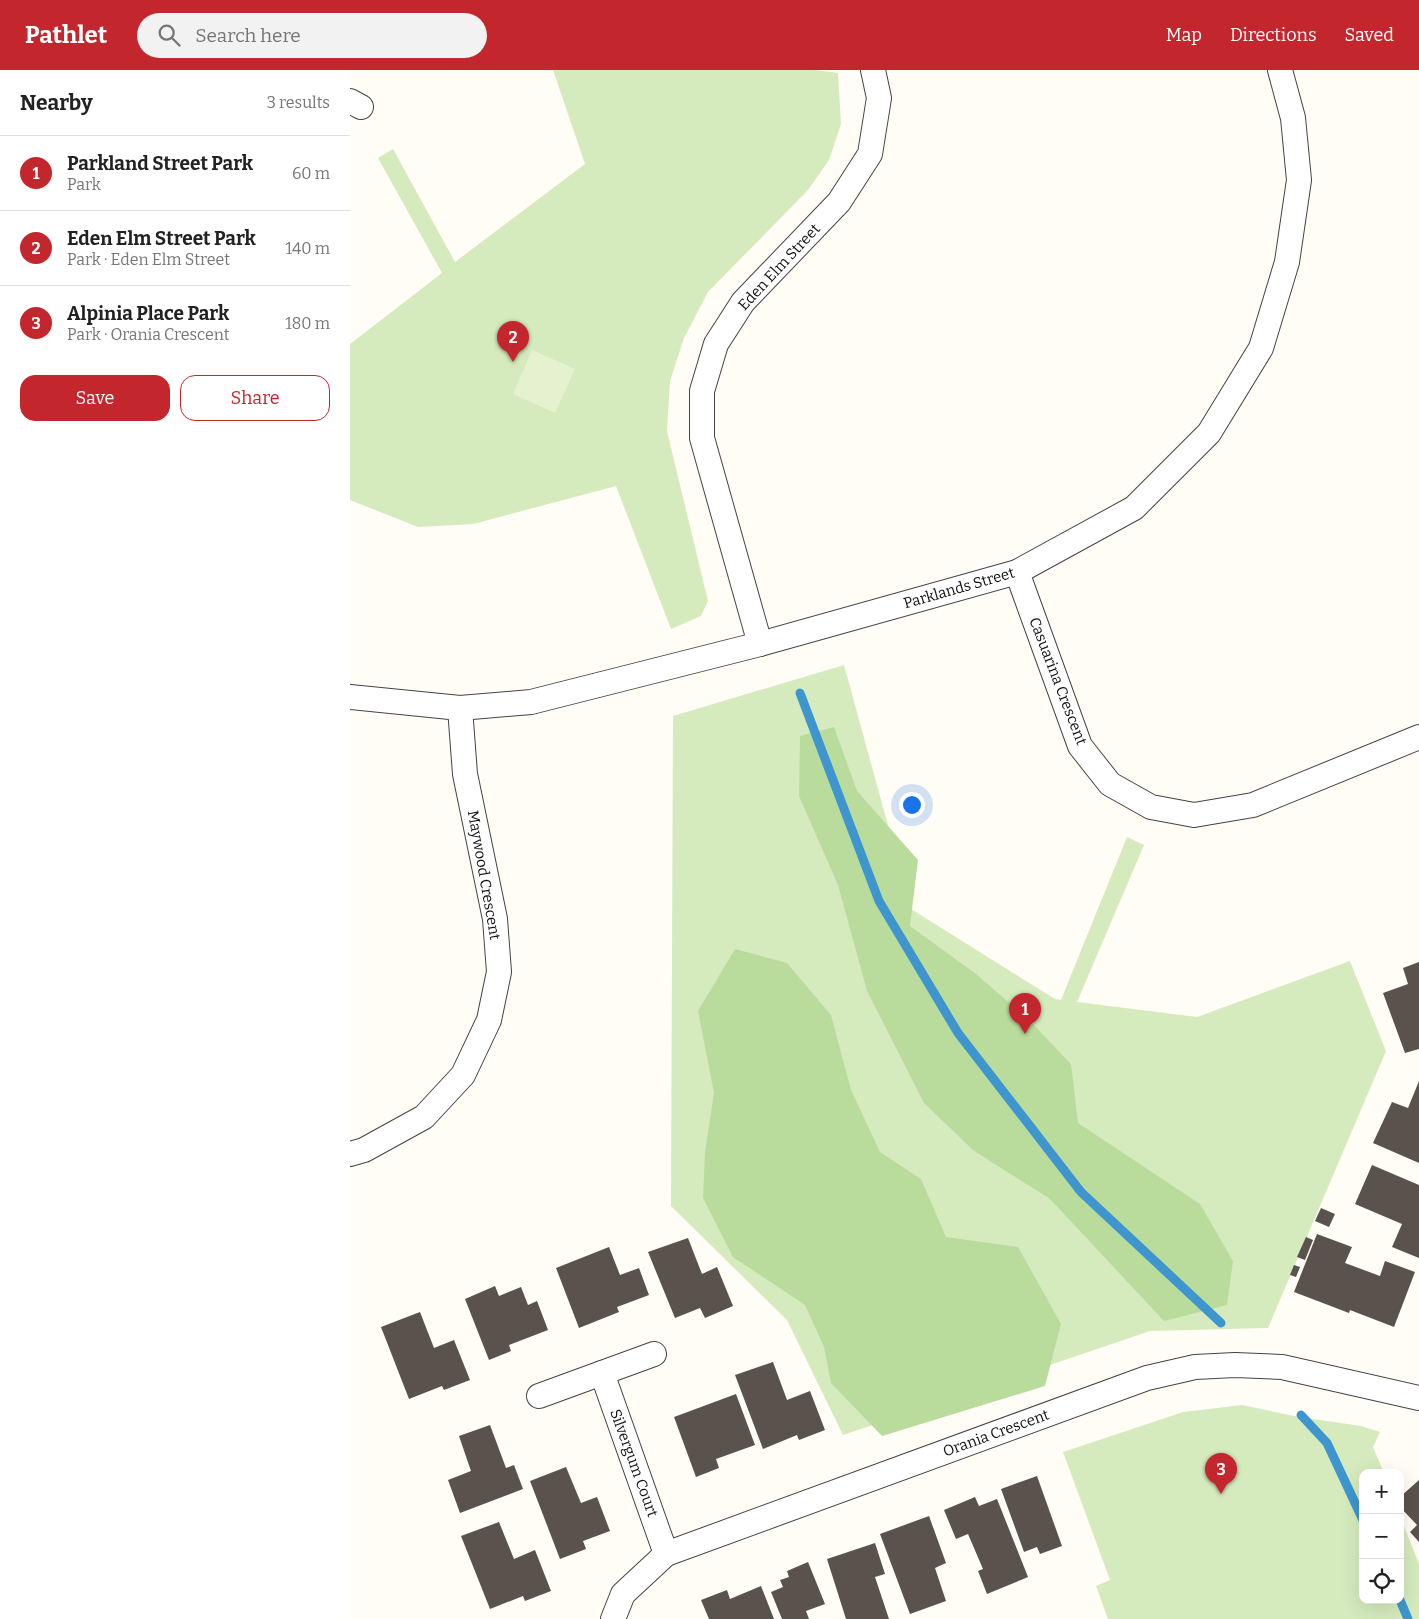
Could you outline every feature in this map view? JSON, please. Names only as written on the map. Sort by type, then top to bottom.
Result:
[{"type":"street","name":"Eden Elm Street","points":[[760,644],[702,438],[702,391],[716,344],[743,302],[839,202],[870,154],[879,98],[873,70]]},
{"type":"street","name":"Parklands Street","points":[[350,697],[460,708],[531,702],[760,644],[1017,572],[1134,508],[1209,433],[1261,348],[1287,262],[1299,180],[1294,118],[1280,70]]},
{"type":"street","name":"Casuarina Crescent","points":[[1017,572],[1080,746],[1110,784],[1150,807],[1194,815],[1253,805],[1419,737]]},
{"type":"street","name":"Maywood Crescent","points":[[350,1154],[364,1150],[424,1117],[463,1076],[489,1020],[499,972],[495,919],[465,774],[460,708]]},
{"type":"street","points":[[539,1396],[654,1354]]},
{"type":"street","name":"Orania Crescent","points":[[613,1619],[623,1594],[666,1554],[1147,1378],[1194,1367],[1235,1365],[1282,1367],[1419,1398]]},
{"type":"street","name":"Silvergum Court","points":[[602,1373],[666,1554]]},
{"type":"green space","points":[[553,70],[815,70],[838,73],[841,124],[829,160],[808,190],[708,292],[684,338],[670,381],[667,431],[708,601],[701,616],[671,629],[616,486],[473,524],[418,527],[350,500],[350,344],[442,273],[378,158],[393,149],[455,262],[585,164]]},
{"type":"green space","points":[[532,350],[575,369],[555,413],[513,394]]},
{"type":"green space","points":[[844,665],[911,909],[1055,999],[1061,1000],[1127,837],[1144,845],[1077,1002],[1197,1017],[1350,961],[1386,1051],[1268,1328],[1150,1331],[843,1435],[787,1320],[671,1206],[673,716]]},
{"type":"green space","points":[[834,727],[857,791],[918,860],[910,926],[976,974],[1027,1018],[1071,1064],[1078,1123],[1200,1204],[1233,1261],[1227,1305],[1164,1321],[1050,1199],[973,1150],[924,1103],[867,991],[838,885],[799,796],[800,736]]},
{"type":"green space","points":[[735,949],[787,963],[831,1015],[851,1090],[880,1152],[921,1179],[946,1237],[1018,1247],[1061,1324],[1045,1386],[882,1436],[831,1383],[824,1347],[805,1305],[733,1257],[703,1198],[705,1152],[714,1093],[698,1011]]},
{"type":"green space","points":[[1242,1405],[1299,1417],[1361,1426],[1380,1432],[1373,1447],[1382,1469],[1359,1469],[1359,1604],[1404,1604],[1404,1526],[1419,1564],[1419,1619],[1108,1619],[1096,1586],[1110,1580],[1063,1452],[1183,1412]]},
{"type":"building","points":[[1419,962],[1419,1049],[1405,1053],[1383,993],[1408,984],[1403,968]]},
{"type":"building","points":[[1419,1081],[1419,1163],[1373,1143],[1392,1102],[1408,1108]]},
{"type":"building","points":[[1372,1165],[1419,1185],[1419,1258],[1392,1247],[1402,1224],[1355,1204]]},
{"type":"building","points":[[1321,1208],[1335,1214],[1329,1227],[1315,1221]]},
{"type":"building","points":[[1317,1234],[1352,1247],[1345,1263],[1380,1276],[1385,1261],[1415,1272],[1394,1327],[1350,1310],[1349,1313],[1294,1292]]},
{"type":"building","points":[[1306,1237],[1313,1240],[1305,1260],[1297,1257]]},
{"type":"building","points":[[688,1238],[702,1274],[717,1267],[733,1306],[705,1318],[700,1308],[675,1318],[648,1252]]},
{"type":"building","points":[[609,1247],[620,1275],[639,1268],[649,1295],[617,1307],[619,1312],[579,1328],[556,1268]]},
{"type":"building","points":[[1294,1265],[1300,1267],[1296,1277],[1290,1275]]},
{"type":"building","points":[[495,1286],[499,1296],[521,1287],[528,1305],[537,1301],[548,1330],[509,1345],[511,1351],[489,1360],[465,1299]]},
{"type":"building","points":[[420,1312],[434,1348],[454,1340],[470,1380],[444,1390],[442,1386],[409,1399],[381,1327]]},
{"type":"building","points":[[773,1362],[787,1400],[810,1391],[825,1430],[799,1440],[797,1435],[763,1449],[735,1375]]},
{"type":"building","points":[[736,1394],[755,1445],[716,1459],[719,1468],[696,1477],[674,1417]]},
{"type":"building","points":[[490,1425],[506,1468],[514,1465],[523,1489],[460,1513],[448,1480],[471,1471],[459,1436]]},
{"type":"building","points":[[566,1467],[581,1503],[597,1497],[610,1531],[583,1541],[586,1549],[560,1559],[530,1481]]},
{"type":"building","points":[[1037,1476],[1062,1546],[1040,1554],[1037,1547],[1024,1552],[1001,1489]]},
{"type":"building","points":[[1419,1480],[1419,1542],[1410,1532],[1417,1525],[1404,1511],[1404,1493]]},
{"type":"building","points":[[975,1497],[979,1506],[997,1499],[1028,1577],[987,1594],[978,1571],[983,1569],[968,1534],[956,1539],[944,1510]]},
{"type":"building","points":[[929,1516],[946,1563],[935,1568],[946,1601],[910,1614],[880,1534]]},
{"type":"building","points":[[499,1522],[514,1559],[535,1550],[551,1591],[525,1601],[523,1596],[490,1609],[461,1536]]},
{"type":"building","points":[[875,1543],[885,1574],[875,1577],[889,1619],[846,1619],[827,1559]]},
{"type":"building","points":[[808,1562],[825,1604],[806,1611],[809,1619],[782,1619],[771,1592],[783,1587],[780,1580],[789,1577],[787,1571]]},
{"type":"building","points":[[761,1586],[774,1619],[709,1619],[701,1600],[727,1590],[730,1599]]},
{"type":"waterway","points":[[800,693],[879,901],[958,1033],[1081,1192],[1221,1323]]},
{"type":"waterway","points":[[1301,1415],[1327,1443],[1360,1514]]},
{"type":"waterway","points":[[1402,1604],[1408,1619]]},
{"type":"place","name":"Eden Elm Street Park","points":[[513,362]]},
{"type":"place","name":"Parkland Street Park","points":[[1025,1034]]},
{"type":"place","name":"Alpinia Place Park","points":[[1221,1494]]}]
